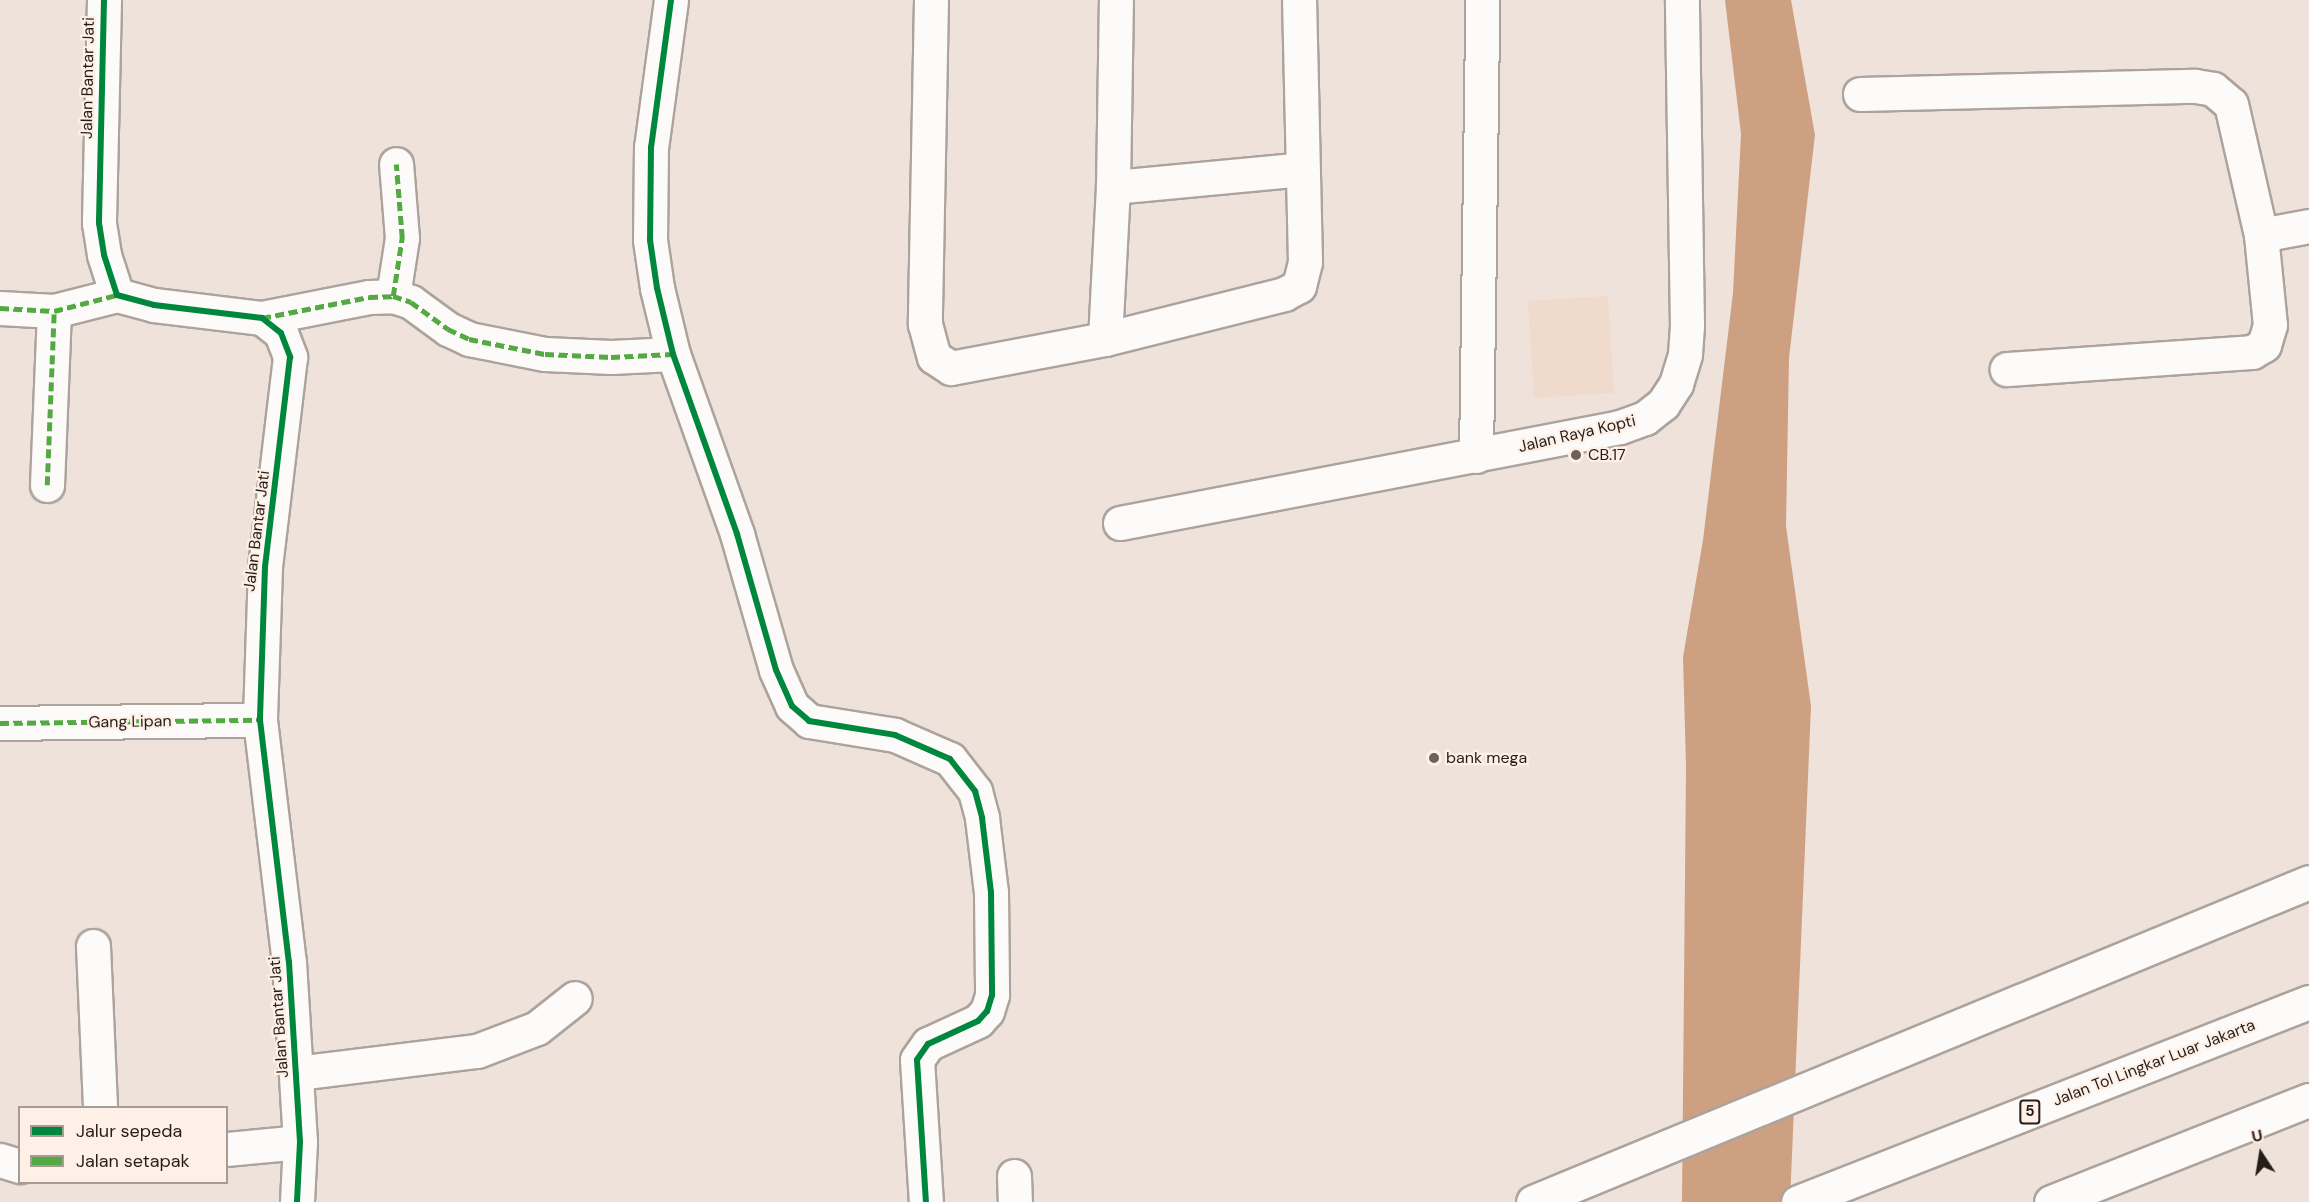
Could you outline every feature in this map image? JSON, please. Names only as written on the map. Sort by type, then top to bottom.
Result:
[{"type":"main road","name":"Jalan Bantar Jati","points":[[104,0],[99,223],[104,255],[117,295]]},
{"type":"main road","points":[[671,0],[656,97],[649,187],[656,279],[673,354],[736,534],[776,670],[792,706],[820,725],[895,735],[925,745],[950,759],[975,791],[991,892],[995,977],[987,1011],[978,1021],[928,1044],[917,1060],[926,1202]]},
{"type":"main road","points":[[931,0],[925,324],[934,357],[951,368],[1105,339],[1284,294],[1299,286],[1305,262],[1299,0]]},
{"type":"main road","points":[[1105,339],[1113,187],[1116,0]]},
{"type":"main road","points":[[1476,456],[1482,0]]},
{"type":"main road","name":"Jalan Raya Kopti","points":[[1120,523],[1620,427],[1646,418],[1664,404],[1676,384],[1685,354],[1687,326],[1682,0]]},
{"type":"main road","points":[[1860,94],[2194,86],[2212,89],[2224,95],[2235,112],[2261,235],[2270,325],[2260,350],[2007,369]]},
{"type":"main road","points":[[393,296],[402,238],[396,164]]},
{"type":"main road","points":[[1113,187],[1302,169]]},
{"type":"main road","points":[[2261,235],[2309,225]]},
{"type":"main road","points":[[0,308],[54,311],[117,295],[154,305],[262,318],[369,297],[393,296],[411,302],[469,339],[545,354],[611,357],[673,354]]},
{"type":"main road","points":[[47,484],[54,311]]},
{"type":"main road","name":"Jalan Bantar Jati","points":[[262,318],[276,326],[286,342],[290,376],[265,567],[260,720],[283,904],[297,1073],[300,1142],[297,1202]]},
{"type":"main road","name":"Gang Lipan","points":[[0,723],[260,720]]},
{"type":"main road","points":[[1533,1202],[2309,882]]},
{"type":"main road","points":[[93,946],[100,1106]]},
{"type":"main road","points":[[297,1073],[477,1051],[537,1028],[575,998]]},
{"type":"main road","name":"Jalan Tol Lingkar Luar Jakarta","points":[[1798,1202],[2309,1002]]},
{"type":"main road","points":[[2051,1202],[2309,1100]]},
{"type":"main road","points":[[228,1149],[300,1142]]},
{"type":"main road","points":[[0,1160],[18,1165]]},
{"type":"shaded area","points":[[1725,0],[1791,0],[1815,135],[1789,358],[1786,526],[1811,706],[1790,1202],[1682,1202],[1686,766],[1683,657],[1703,540],[1733,293],[1741,134]]},
{"type":"shaded area","points":[[1608,296],[1614,393],[1534,398],[1528,301]]},
{"type":"marked path","points":[[393,296],[402,238],[396,164]]},
{"type":"marked path","points":[[0,308],[54,311],[117,295]]},
{"type":"marked path","points":[[262,318],[369,297],[393,296],[411,302],[448,329],[469,339],[545,354],[611,357],[673,354]]},
{"type":"marked path","points":[[47,485],[54,311]]},
{"type":"marked path","points":[[0,723],[260,720]]},
{"type":"cycle path","points":[[104,0],[99,223],[104,255],[117,295],[154,305],[262,318],[281,333],[290,357],[265,567],[260,720],[289,962],[300,1142],[297,1202]]},
{"type":"cycle path","points":[[671,0],[651,147],[650,240],[657,288],[673,354],[737,534],[776,670],[792,706],[809,721],[895,735],[950,759],[975,791],[982,818],[991,892],[992,995],[987,1011],[978,1021],[928,1044],[917,1060],[926,1202]]},
{"type":"place","name":"CB.17","points":[[1576,455]]},
{"type":"place","name":"bank mega","points":[[1434,758]]}]
